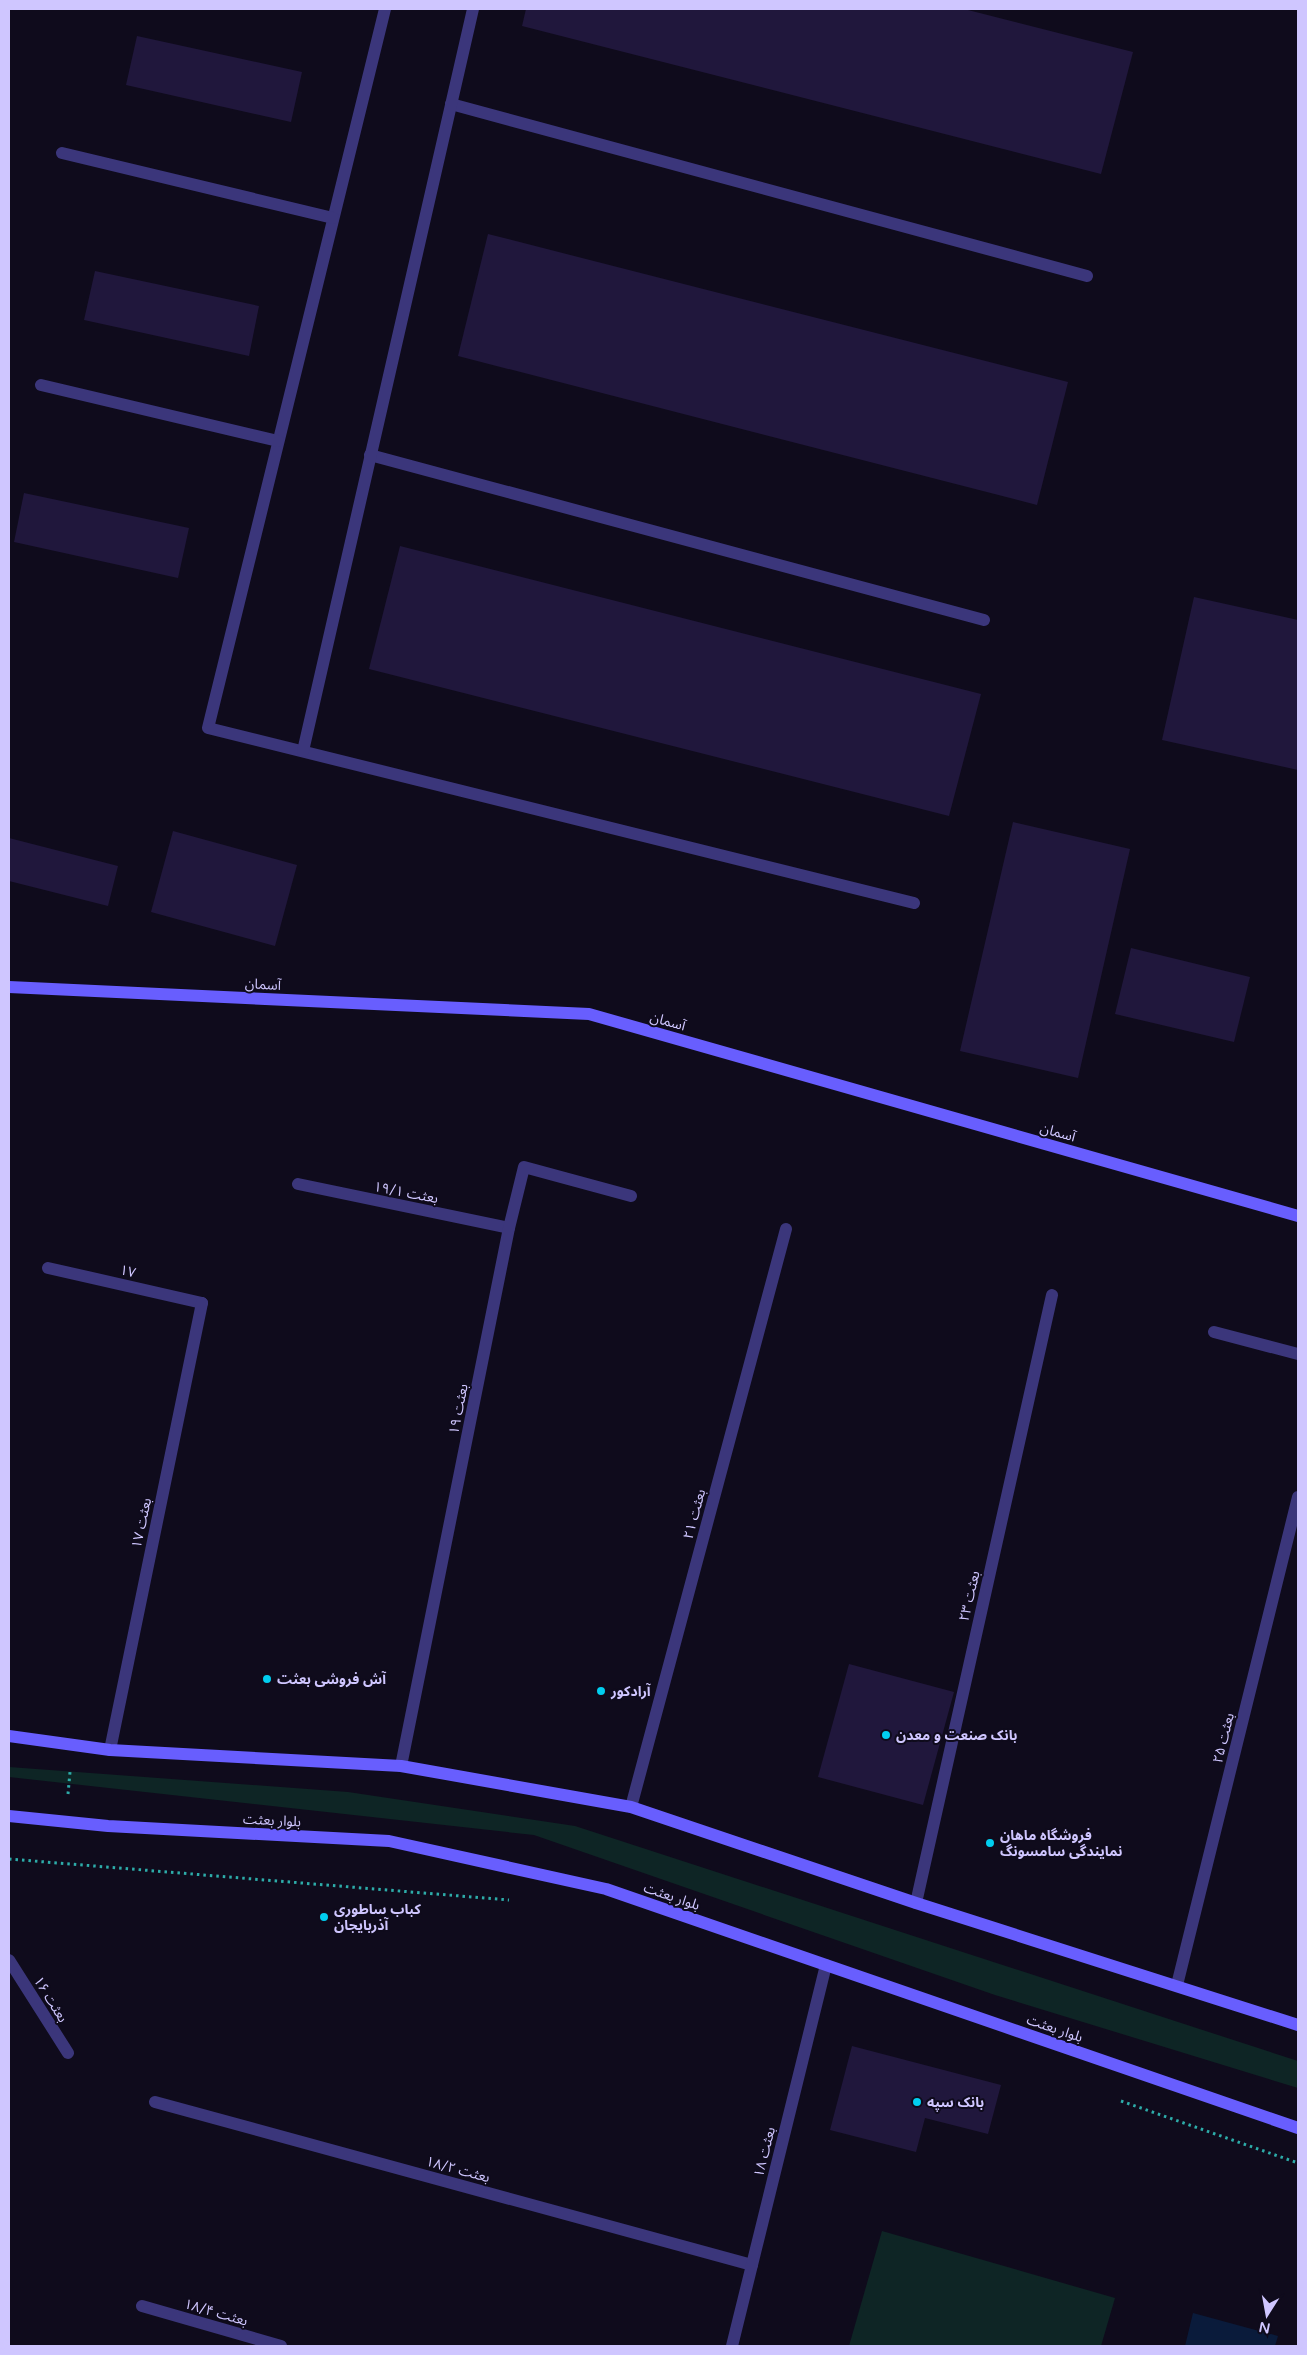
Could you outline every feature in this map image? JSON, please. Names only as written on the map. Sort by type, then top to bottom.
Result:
[{"type":"main road","name":"آسمان","points":[[9,986],[589,1014],[1298,1216]]},
{"type":"main road","points":[[9,1736],[110,1750],[402,1766],[631,1807],[916,1903],[1298,2025]]},
{"type":"main road","name":"بلوار بعثت","points":[[9,1816],[66,1822],[390,1841],[606,1889],[1298,2128]]},
{"type":"street","points":[[385,9],[208,728],[914,903]]},
{"type":"street","points":[[303,751],[473,9]]},
{"type":"street","points":[[451,104],[1087,276]]},
{"type":"street","points":[[62,153],[333,218]]},
{"type":"street","points":[[41,385],[278,441]]},
{"type":"street","points":[[370,455],[984,620]]},
{"type":"street","name":"بعثت ۱۹","points":[[402,1766],[509,1228],[524,1167],[630,1196]]},
{"type":"street","name":"۱۹/۱ بعثت","points":[[298,1184],[509,1228]]},
{"type":"street","name":"۲۱ بعثت","points":[[631,1807],[786,1229]]},
{"type":"street","name":"۱۷","points":[[48,1268],[202,1302]]},
{"type":"street","name":"۲۳ بعثت","points":[[916,1903],[1052,1295]]},
{"type":"street","name":"بعثت ۱۷","points":[[110,1750],[202,1302]]},
{"type":"street","points":[[1214,1332],[1298,1354]]},
{"type":"street","name":"۲۵ بعثت","points":[[1177,1985],[1298,1497]]},
{"type":"street","name":"بعثت ۱۶","points":[[9,1960],[68,2054]]},
{"type":"street","name":"بعثت ۱۸","points":[[732,2346],[826,1965]]},
{"type":"street","name":"۱۸/۲ بعثت","points":[[155,2102],[752,2265]]},
{"type":"street","name":"۱۸/۴ بعثت","points":[[142,2306],[281,2346]]},
{"type":"path","points":[[66,1822],[72,1744]]},
{"type":"path","points":[[9,1859],[515,1900]]},
{"type":"path","points":[[1120,2100],[1298,2163]]},
{"type":"green space","points":[[9,1767],[348,1792],[575,1826],[1298,2061],[1298,2088],[995,1995],[534,1835],[9,1777]]},
{"type":"green space","points":[[882,2231],[1115,2298],[1101,2346],[849,2346]]},
{"type":"water","points":[[1193,2313],[1278,2336],[1275,2346],[1185,2346]]},
{"type":"building","points":[[526,9],[964,9],[1133,52],[1101,174],[522,26]]},
{"type":"building","points":[[137,36],[302,72],[291,122],[126,85]]},
{"type":"building","points":[[488,234],[1068,382],[1037,505],[458,356]]},
{"type":"building","points":[[95,271],[259,306],[249,356],[84,320]]},
{"type":"building","points":[[24,493],[189,528],[178,578],[14,542]]},
{"type":"building","points":[[400,546],[981,694],[949,816],[369,669]]},
{"type":"building","points":[[1194,597],[1298,620],[1298,770],[1162,740]]},
{"type":"building","points":[[1013,822],[1130,849],[1078,1078],[960,1051]]},
{"type":"building","points":[[173,831],[297,865],[275,946],[151,912]]},
{"type":"building","points":[[9,838],[118,866],[108,906],[9,881]]},
{"type":"building","points":[[1131,948],[1250,977],[1234,1042],[1115,1014]]},
{"type":"building","name":"بانک صنعت و معدن","points":[[849,1664],[954,1692],[923,1805],[818,1777]]},
{"type":"building","name":"بانک سپه","points":[[852,2046],[1001,2085],[988,2134],[925,2118],[916,2152],[830,2130]]},
{"type":"place","name":"آش فروشی بعثت","points":[[267,1679]]},
{"type":"place","name":"آرادکور","points":[[601,1691]]},
{"type":"place","name":"بانک صنعت و معدن","points":[[886,1735]]},
{"type":"place","name":"فروشگاه ماهان نمایندگی سامسونگ","points":[[990,1843]]},
{"type":"place","name":"کباب ساطوری آذربایجان","points":[[324,1917]]},
{"type":"place","name":"بانک سپه","points":[[917,2102]]}]
